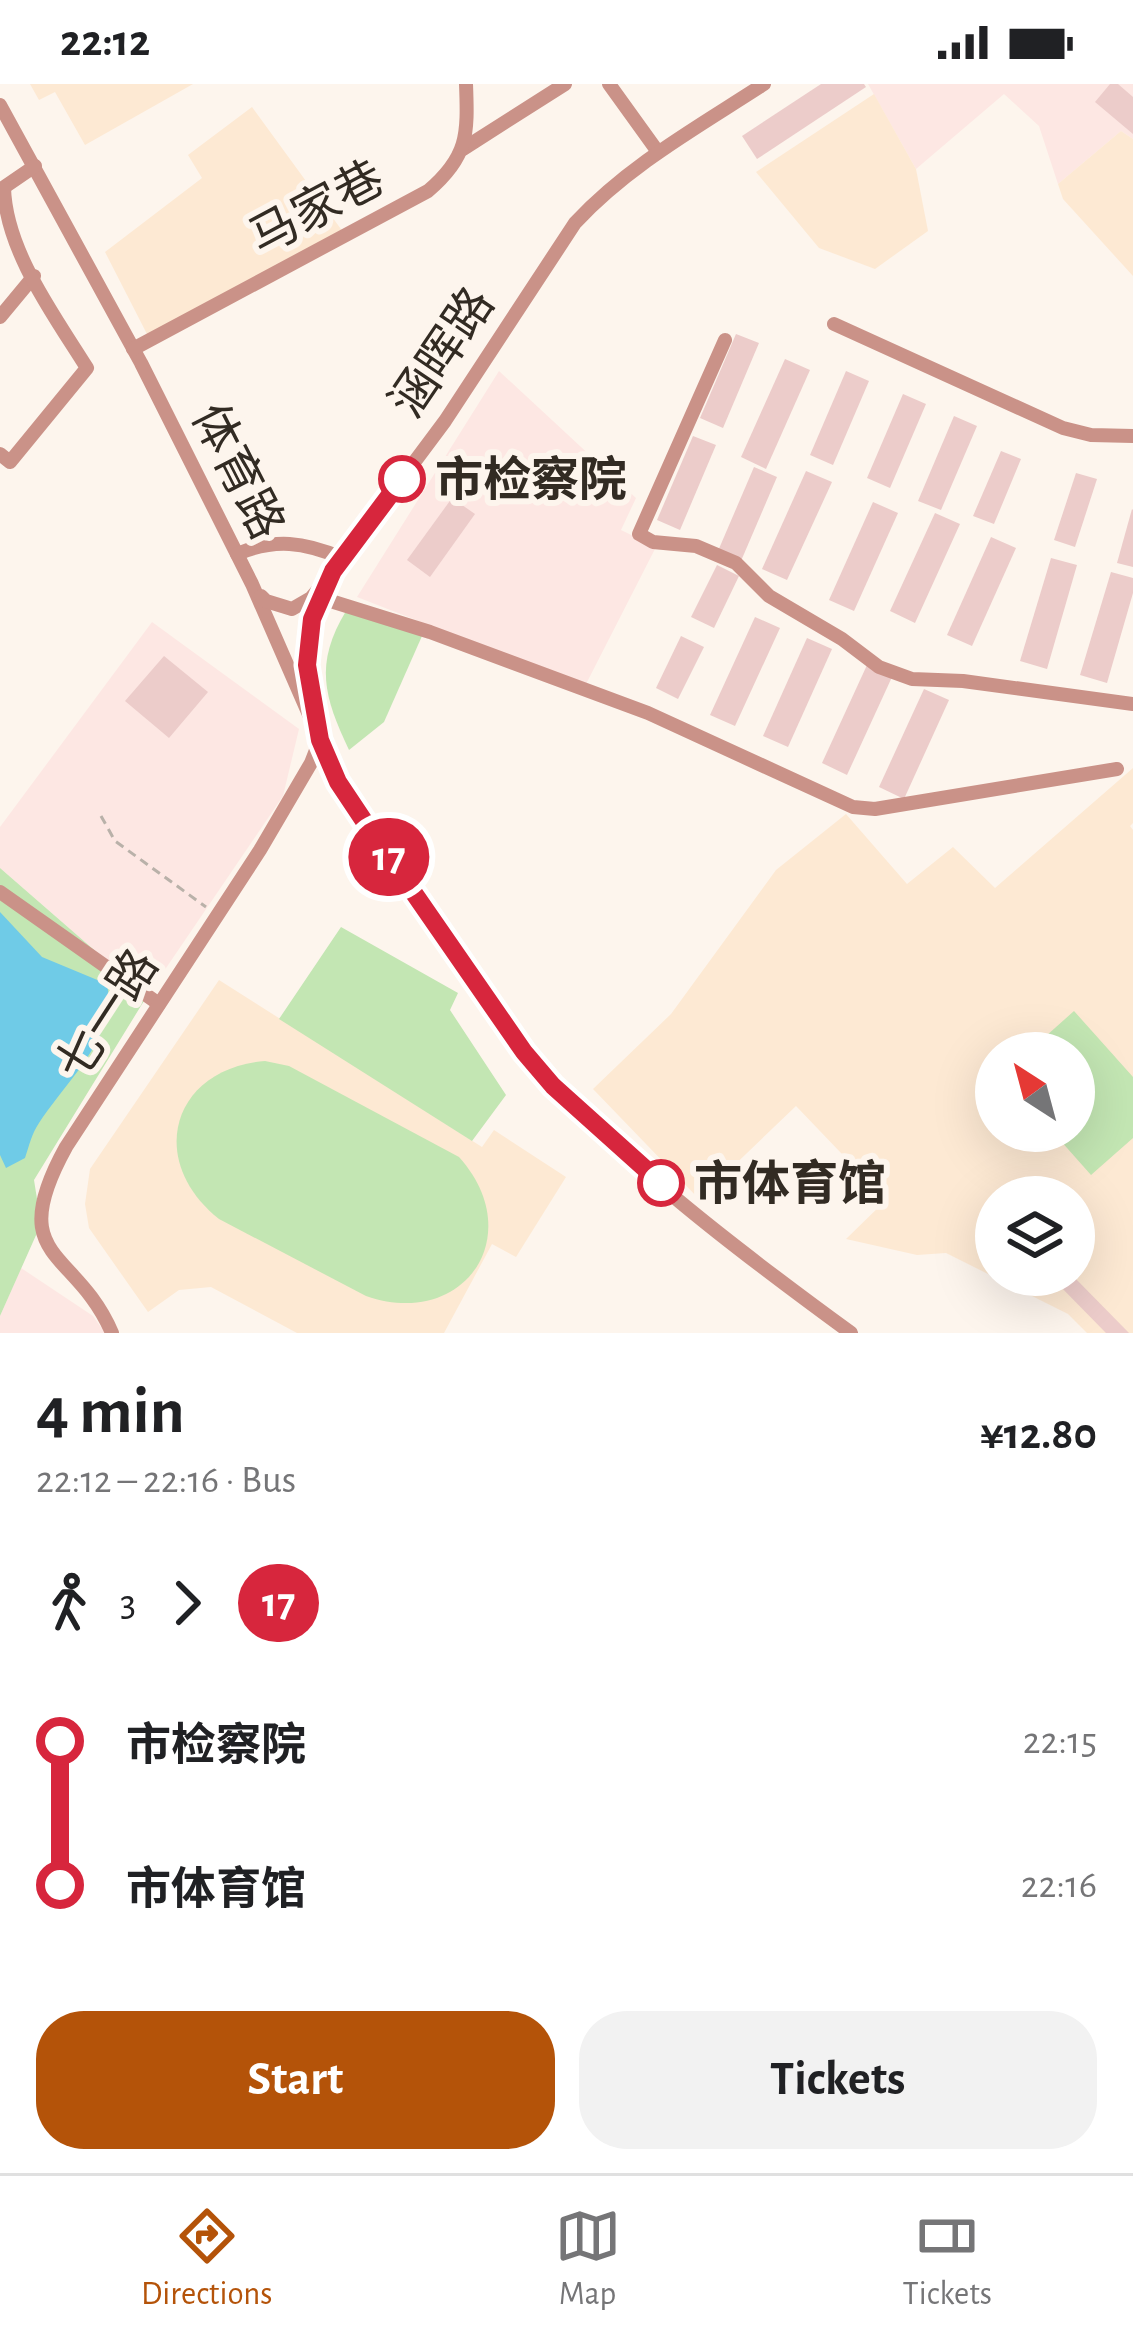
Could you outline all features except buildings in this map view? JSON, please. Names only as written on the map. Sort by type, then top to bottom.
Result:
[{"type":"street","points":[[463,148],[468,127],[466,84]]},
{"type":"street","name":"马家巷","points":[[133,349],[428,191],[450,172],[463,148],[565,84]]},
{"type":"street","points":[[609,84],[658,152]]},
{"type":"street","name":"涵晖路","points":[[320,740],[307,665],[312,619],[338,565],[445,421],[575,223],[602,194],[658,152],[764,84]]},
{"type":"street","name":"体育路","points":[[0,105],[133,349],[252,584],[338,782],[364,821],[524,1052],[553,1086],[741,1252],[850,1333]]},
{"type":"street","points":[[0,454],[10,462],[87,368],[14,234],[2,189],[34,166]]},
{"type":"street","points":[[0,317],[34,276]]},
{"type":"street","points":[[834,325],[1063,428],[1091,435],[1133,436]]},
{"type":"street","points":[[725,340],[639,535],[653,542],[696,546],[736,563],[769,596],[879,667],[912,679],[963,681],[1133,704]]},
{"type":"street","points":[[237,554],[261,544],[288,542],[338,565],[311,598],[292,609],[266,602],[252,584]]},
{"type":"street","points":[[321,598],[430,632],[648,712],[853,807],[875,809],[1117,769]]},
{"type":"street","name":"七一路","points":[[112,1333],[48,1244],[42,1198],[66,1147],[298,791],[320,740]]},
{"type":"street","points":[[0,892],[158,1004]]},
{"type":"path","points":[[101,816],[115,841],[217,915]]},
{"type":"shaded area","points":[[30,84],[193,84],[85,145],[55,92],[39,100]]},
{"type":"shaded area","points":[[868,84],[1133,84],[1133,139],[1121,131],[1058,184],[1039,126],[1004,94],[916,169]]},
{"type":"shaded area","points":[[874,94],[916,169],[928,231],[875,269],[819,248],[756,172]]},
{"type":"shaded area","points":[[252,107],[346,236],[148,336],[105,252],[202,178],[188,155]]},
{"type":"shaded area","points":[[1121,131],[1133,139],[1133,276],[1063,199],[1058,184]]},
{"type":"shaded area","points":[[499,371],[636,498],[621,530],[656,547],[585,686],[357,597]]},
{"type":"shaded area","points":[[152,622],[299,729],[283,796],[147,996],[0,868],[0,827]]},
{"type":"shaded area","points":[[1133,768],[1133,1333],[1087,1333],[1068,1314],[1032,1296],[1095,1296],[1095,1176],[975,1176],[975,1268],[946,1253],[917,1255],[846,1239],[886,1200],[796,1106],[699,1199],[593,1089],[671,1014],[776,870],[846,814],[907,884],[953,847],[995,888]]},
{"type":"shaded area","points":[[219,980],[482,1147],[494,1130],[566,1177],[516,1257],[492,1244],[444,1333],[297,1333],[211,1287],[179,1290],[148,1312],[89,1228],[85,1204],[90,1169]]},
{"type":"shaded area","points":[[21,1268],[93,1316],[105,1333],[0,1333],[0,1316]]},
{"type":"green space","points":[[346,611],[422,636],[384,722],[349,750],[333,713],[326,680],[329,648]]},
{"type":"green space","points":[[0,868],[147,996],[34,1180],[41,1224],[0,1316]]},
{"type":"green space","points":[[341,927],[458,993],[450,1010],[506,1095],[472,1141],[279,1019]]},
{"type":"green space","points":[[1074,1011],[1093,1032],[1050,1032]]},
{"type":"green space","points":[[1095,1034],[1133,1077],[1133,1138],[1091,1175],[1071,1152],[1095,1152]]},
{"type":"green space","points":[[265,1061],[289,1066],[459,1157],[479,1187],[488,1216],[486,1244],[476,1268],[457,1288],[432,1300],[401,1303],[366,1296],[219,1219],[196,1196],[182,1171],[177,1146],[179,1121],[190,1099],[208,1081],[233,1068]]},
{"type":"water","points":[[0,912],[42,957],[107,984],[108,1003],[105,1022],[87,1058],[37,1127],[25,1158],[6,1168],[0,1155]]},
{"type":"bus line","name":"17","points":[[402,479],[333,571],[312,619],[307,665],[320,740],[338,782],[524,1052],[553,1086],[661,1183]]},
{"type":"place","name":"市检察院","points":[[402,479]]},
{"type":"place","name":"市体育馆","points":[[661,1183]]}]
